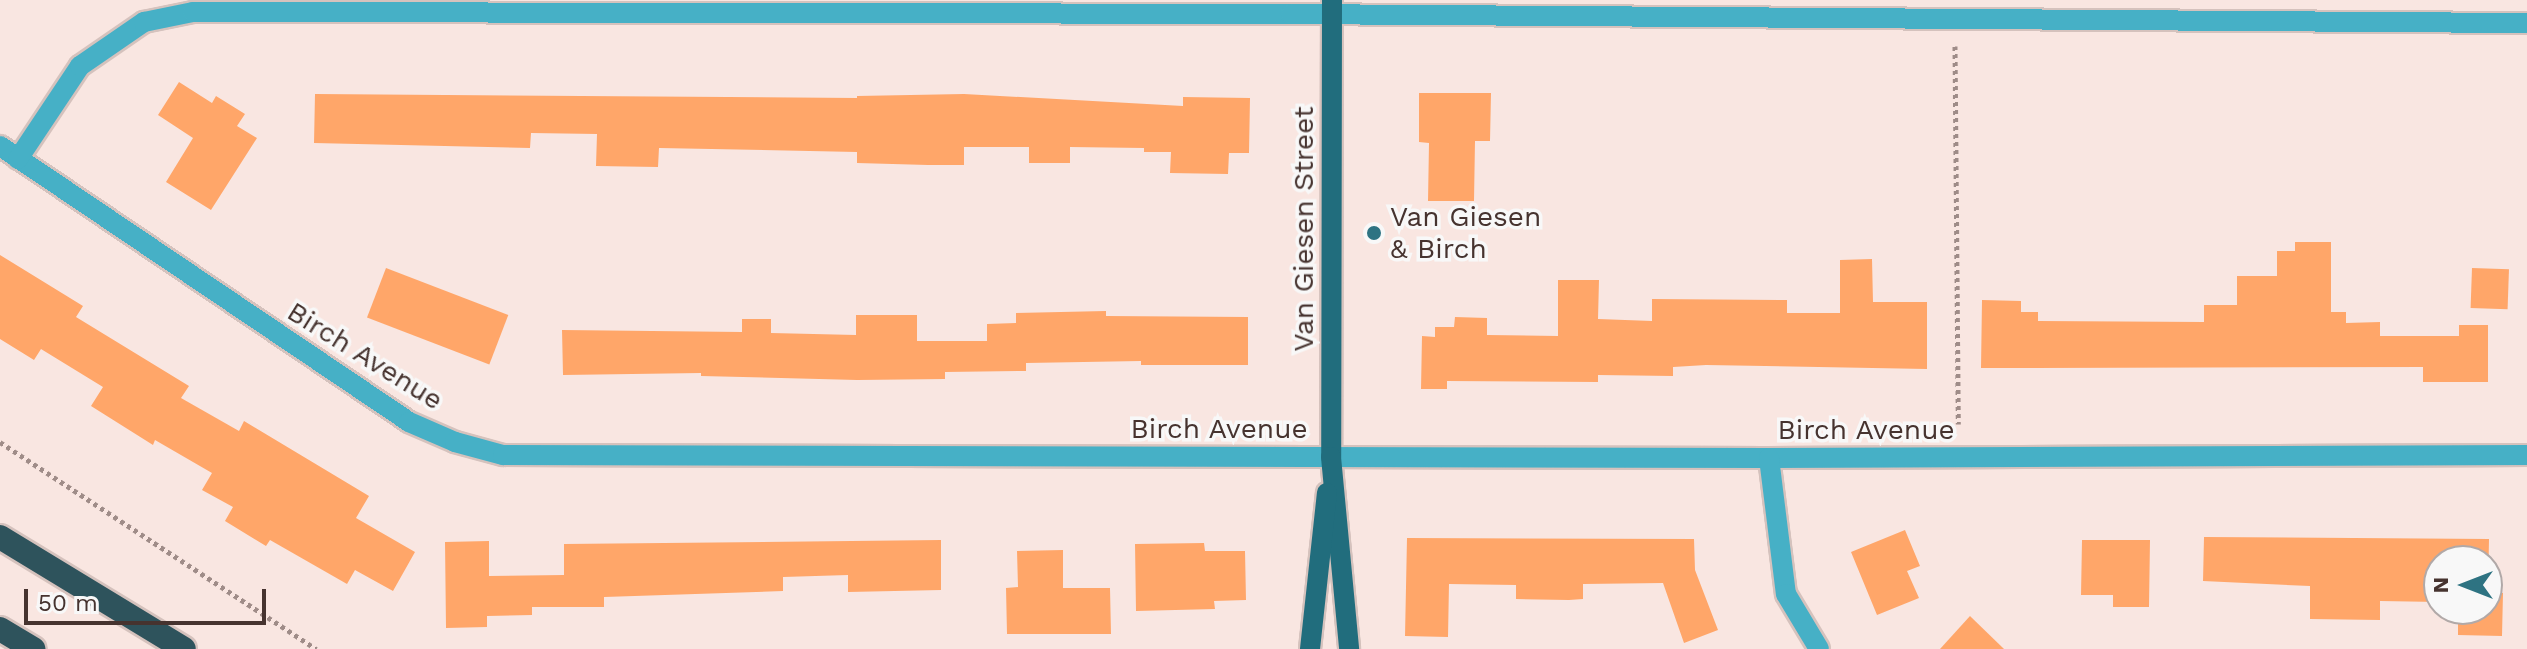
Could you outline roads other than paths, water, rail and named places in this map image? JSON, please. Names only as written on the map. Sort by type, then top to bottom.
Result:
[{"type":"highway","points":[[0,537],[184,649]]},
{"type":"highway","points":[[0,629],[33,649]]},
{"type":"main road","name":"Van Giesen Street","points":[[1332,7],[1331,457],[1349,649]]},
{"type":"main road","name":"Van Giesen Street","points":[[1310,649],[1331,457]]},
{"type":"street","points":[[18,159],[80,66],[144,22],[193,12],[1332,7],[2527,23]]},
{"type":"street","name":"Birch Avenue","points":[[0,146],[409,422],[455,442],[503,455],[1769,458],[2527,455]]},
{"type":"street","points":[[1769,458],[1786,594],[1819,649]]},
{"type":"place","name":"Van Giesen & Birch","points":[[1374,233]]}]
